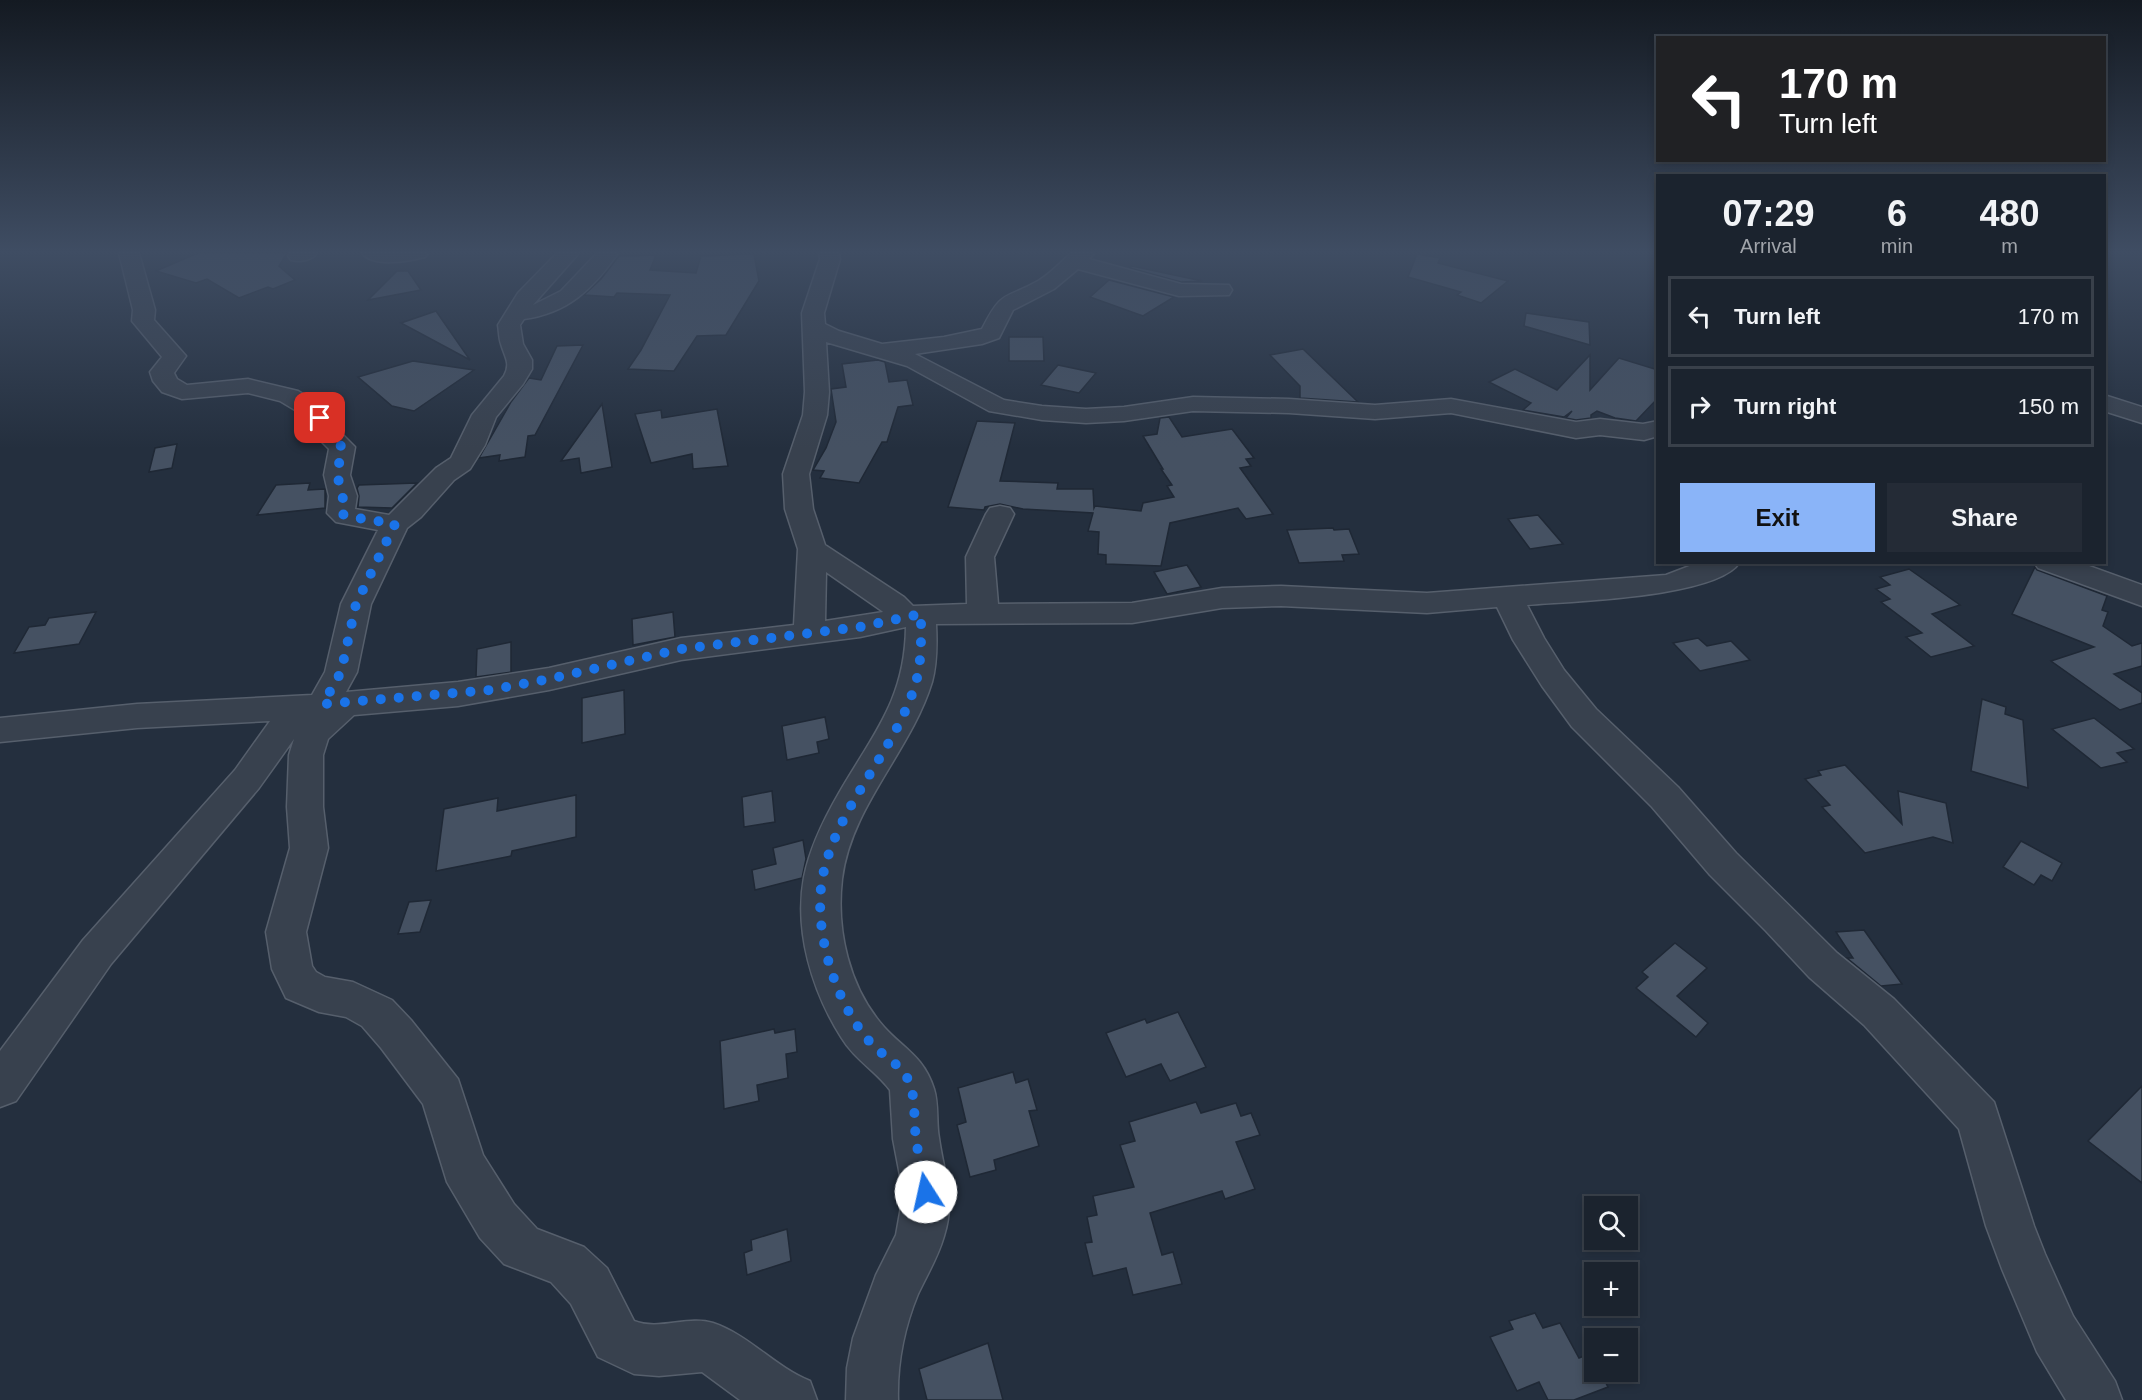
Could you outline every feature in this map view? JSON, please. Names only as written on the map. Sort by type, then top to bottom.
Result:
[{"type":"street","points":[[142,318],[142,321],[174,356],[162,372],[169,386],[177,391],[187,392],[248,386],[260,387],[289,396],[305,405],[320,418],[322,428],[342,447],[337,475],[343,496],[341,513],[346,516],[395,524]]},
{"type":"street","points":[[513,318],[509,325],[512,344],[520,360],[520,369],[516,379],[484,415],[472,446],[462,463],[445,474],[411,511],[395,524],[356,604],[341,672],[322,705],[306,755],[305,807],[309,848],[286,932],[292,969],[301,985],[319,994],[353,1000],[377,1013],[390,1027],[442,1094],[463,1166],[497,1221],[521,1247],[567,1264],[589,1286],[616,1340],[634,1348],[659,1350],[700,1346],[713,1349],[781,1397],[792,1400]]},
{"type":"street","points":[[809,634],[812,549],[795,489],[796,474],[815,415],[814,318]]},
{"type":"street","points":[[880,350],[944,344],[982,337],[991,333],[998,318]]},
{"type":"street","points":[[813,327],[831,336],[915,361],[998,406],[1042,413],[1086,416],[1124,414],[1193,404],[1289,406],[1374,412],[1451,406],[1576,430],[1600,427],[1644,432],[1656,429]]},
{"type":"street","points":[[2106,403],[2142,416]]},
{"type":"street","points":[[983,613],[980,557],[1000,514]]},
{"type":"street","points":[[812,549],[913,615],[921,645],[916,681],[891,738],[844,819],[833,846],[823,875],[821,903],[821,929],[826,954],[848,1011],[870,1041],[906,1076],[912,1090],[916,1138],[926,1192],[920,1234],[878,1334],[871,1385],[872,1400]]},
{"type":"street","points":[[0,730],[183,712],[322,705],[490,690],[681,649],[860,627],[913,615],[1132,613],[1222,598],[1281,596],[1427,603],[1508,598],[1666,584],[1687,579],[1721,564]]},
{"type":"street","points":[[2054,564],[2142,596]]},
{"type":"street","points":[[1508,598],[1529,640],[1553,678],[1584,718],[1665,797],[1723,864],[1780,919],[1822,965],[1879,1012],[1978,1117],[2010,1226],[2026,1269],[2055,1334],[2096,1400]]},
{"type":"street","points":[[0,1086],[97,952],[162,874],[247,779],[322,705]]},
{"type":"building","points":[[415,318],[441,318],[470,360],[401,323]]},
{"type":"building","points":[[658,318],[736,318],[726,335],[697,336],[674,371],[628,369]]},
{"type":"building","points":[[1525,318],[1563,318],[1589,322],[1590,345],[1524,326]]},
{"type":"building","points":[[1009,337],[1043,337],[1044,361],[1009,361]]},
{"type":"building","points":[[583,345],[535,435],[528,436],[525,457],[499,461],[500,455],[479,458],[511,402],[529,378],[541,380],[557,346]]},
{"type":"building","points":[[1303,349],[1358,402],[1300,398],[1300,386],[1270,355]]},
{"type":"building","points":[[1590,355],[1590,390],[1619,358],[1656,369],[1656,400],[1636,421],[1615,418],[1597,411],[1591,415],[1591,418],[1576,420],[1566,418],[1572,411],[1564,417],[1523,410],[1531,403],[1489,382],[1515,369],[1557,390]]},
{"type":"building","points":[[878,360],[885,362],[889,382],[907,380],[913,405],[898,407],[887,442],[882,442],[859,483],[820,478],[824,471],[813,470],[826,448],[836,422],[831,389],[846,387],[842,364]]},
{"type":"building","points":[[413,361],[474,370],[414,411],[392,406],[358,377]]},
{"type":"building","points":[[1058,365],[1096,373],[1079,393],[1041,385]]},
{"type":"building","points":[[602,404],[612,467],[581,473],[579,458],[561,461]]},
{"type":"building","points":[[717,409],[728,466],[693,469],[692,454],[651,463],[635,414],[661,410],[662,418]]},
{"type":"building","points":[[1169,417],[1182,437],[1232,429],[1254,458],[1246,459],[1251,466],[1240,468],[1273,514],[1246,519],[1238,508],[1170,523],[1161,566],[1106,564],[1106,555],[1098,554],[1099,532],[1088,531],[1093,513],[1023,509],[1000,504],[985,507],[984,510],[948,507],[977,421],[1015,423],[1000,481],[1058,483],[1057,489],[1093,489],[1094,508],[1095,506],[1141,511],[1143,503],[1174,497],[1167,486],[1172,485],[1143,436],[1157,434],[1160,418]]},
{"type":"building","points":[[177,444],[172,468],[149,472],[155,448]]},
{"type":"building","points":[[310,483],[308,490],[325,489],[325,508],[257,515],[276,485]]},
{"type":"building","points":[[417,483],[392,508],[358,507],[357,488],[359,485]]},
{"type":"building","points":[[1538,515],[1563,544],[1530,549],[1508,519]]},
{"type":"building","points":[[1333,528],[1334,530],[1349,529],[1359,554],[1342,555],[1344,561],[1299,563],[1287,530]]},
{"type":"building","points":[[1187,565],[1201,587],[1167,594],[1154,572]]},
{"type":"building","points":[[2035,567],[2037,570],[2107,596],[2102,610],[2108,612],[2103,626],[2132,646],[2142,643],[2142,666],[2114,674],[2142,693],[2142,703],[2120,710],[2051,661],[2094,647],[2012,614]]},
{"type":"building","points":[[1909,569],[1960,605],[1932,614],[1974,646],[1931,657],[1906,637],[1922,633],[1881,602],[1890,599],[1876,589],[1890,585],[1880,577]]},
{"type":"building","points":[[96,612],[79,644],[14,653],[29,627],[45,625],[49,618]]},
{"type":"building","points":[[673,612],[675,637],[633,645],[632,619]]},
{"type":"building","points":[[1698,638],[1707,646],[1731,641],[1750,660],[1700,671],[1673,643]]},
{"type":"building","points":[[511,642],[511,672],[476,677],[477,649]]},
{"type":"building","points":[[624,690],[625,734],[582,743],[582,698]]},
{"type":"building","points":[[1982,699],[2006,707],[2005,714],[2023,720],[2028,788],[1971,771]]},
{"type":"building","points":[[825,717],[829,739],[817,742],[819,753],[787,760],[782,726]]},
{"type":"building","points":[[2094,718],[2134,749],[2117,753],[2127,762],[2101,768],[2052,729]]},
{"type":"building","points":[[1845,765],[1902,824],[1898,791],[1946,803],[1953,843],[1933,837],[1865,853],[1822,807],[1830,805],[1805,779],[1821,775],[1818,771]]},
{"type":"building","points":[[772,791],[775,822],[744,827],[742,797]]},
{"type":"building","points":[[576,795],[576,837],[512,851],[511,856],[436,871],[444,809],[498,798],[497,811]]},
{"type":"building","points":[[803,840],[806,859],[802,878],[755,890],[752,870],[776,864],[773,848]]},
{"type":"building","points":[[2021,841],[2062,863],[2052,881],[2041,875],[2034,885],[2003,867]]},
{"type":"building","points":[[431,900],[420,932],[398,934],[409,902]]},
{"type":"building","points":[[1864,930],[1902,984],[1881,986],[1847,958],[1853,958],[1836,932]]},
{"type":"building","points":[[1675,943],[1707,968],[1677,996],[1708,1023],[1696,1037],[1636,988],[1648,977],[1642,972]]},
{"type":"building","points":[[1178,1012],[1206,1067],[1170,1081],[1161,1064],[1126,1077],[1106,1033],[1145,1019],[1147,1023]]},
{"type":"building","points":[[774,1029],[775,1033],[795,1029],[797,1052],[786,1054],[788,1078],[757,1085],[759,1101],[724,1109],[720,1041]]},
{"type":"building","points":[[1013,1072],[1016,1083],[1028,1079],[1037,1110],[1029,1111],[1039,1146],[994,1160],[996,1170],[970,1177],[957,1125],[966,1122],[958,1088]]},
{"type":"building","points":[[2142,1086],[2142,1183],[2088,1141]]},
{"type":"building","points":[[1196,1102],[1201,1113],[1236,1103],[1241,1116],[1251,1113],[1260,1135],[1236,1142],[1255,1189],[1225,1199],[1222,1191],[1150,1213],[1162,1255],[1173,1252],[1182,1284],[1133,1295],[1126,1268],[1093,1276],[1085,1243],[1092,1242],[1087,1217],[1097,1215],[1093,1196],[1134,1187],[1120,1145],[1135,1141],[1129,1122]]},
{"type":"building","points":[[787,1229],[791,1261],[747,1275],[744,1253],[752,1250],[751,1240]]},
{"type":"building","points":[[1535,1313],[1543,1328],[1560,1323],[1579,1358],[1584,1356],[1584,1382],[1605,1382],[1608,1387],[1574,1400],[1548,1400],[1539,1382],[1517,1391],[1490,1337],[1513,1329],[1509,1321]]},
{"type":"building","points":[[988,1343],[1003,1400],[927,1400],[919,1369]]},
{"type":"route","points":[[320,418],[322,428],[342,447],[337,475],[343,496],[341,513],[346,516],[395,524],[356,604],[341,672],[323,704],[345,704],[490,690],[681,649],[860,627],[921,614],[921,645],[916,681],[891,738],[844,819],[833,846],[823,875],[821,929],[826,954],[848,1011],[870,1041],[906,1076],[912,1090],[916,1138],[926,1192]]}]
